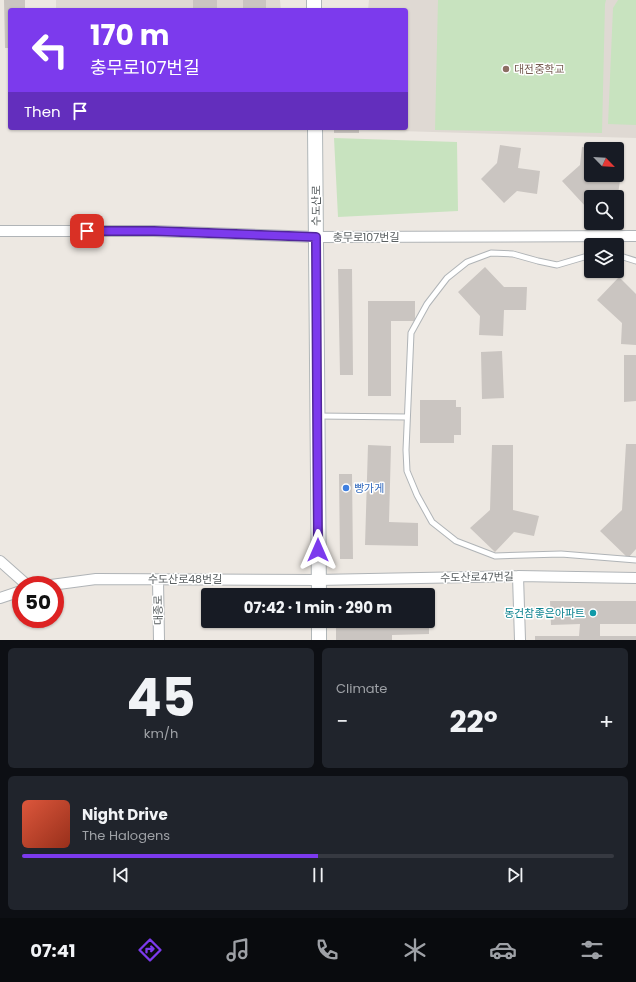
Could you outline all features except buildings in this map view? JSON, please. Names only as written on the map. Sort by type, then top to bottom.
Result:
[{"type":"main road","name":"수도산로","points":[[315,130],[318,588]]},
{"type":"main road","points":[[319,628],[319,640]]},
{"type":"street","name":"충무로107번길","points":[[0,231],[154,231],[316,237],[636,236]]},
{"type":"street","points":[[0,561],[18,576]]},
{"type":"street","name":"수도산로47번길","points":[[318,580],[518,576],[636,578]]},
{"type":"street","points":[[518,576],[520,640]]},
{"type":"street","name":"수도산로48번길","points":[[64,583],[96,578],[158,580],[318,580]]},
{"type":"street","name":"대종로","points":[[158,580],[159,640]]},
{"type":"street","points":[[0,598],[12,594]]},
{"type":"lane","points":[[584,257],[557,265],[513,254],[491,253],[467,262],[447,278],[427,304],[411,333],[406,450],[407,471],[417,495],[432,522],[456,541],[495,556],[561,554],[636,560]]},
{"type":"lane","points":[[624,257],[636,261]]},
{"type":"lane","points":[[317,416],[407,417]]},
{"type":"shaded area","points":[[56,0],[280,0],[281,8],[56,8]]},
{"type":"shaded area","name":"대전중학교","points":[[369,0],[636,0],[636,138],[365,130],[408,130],[408,8],[368,8]]},
{"type":"green space","name":"대전중학교","points":[[438,0],[606,0],[602,133],[435,130]]},
{"type":"green space","points":[[618,0],[636,0],[636,125],[608,124],[613,8]]},
{"type":"green space","points":[[334,138],[457,142],[458,211],[338,217]]},
{"type":"place","name":"대전중학교","points":[[506,69]]},
{"type":"place","name":"빵가게","points":[[346,488]]},
{"type":"place","name":"동건참좋은아파트","points":[[593,613]]},
{"type":"route","points":[[87,231],[154,231],[316,237],[318,550]]}]
